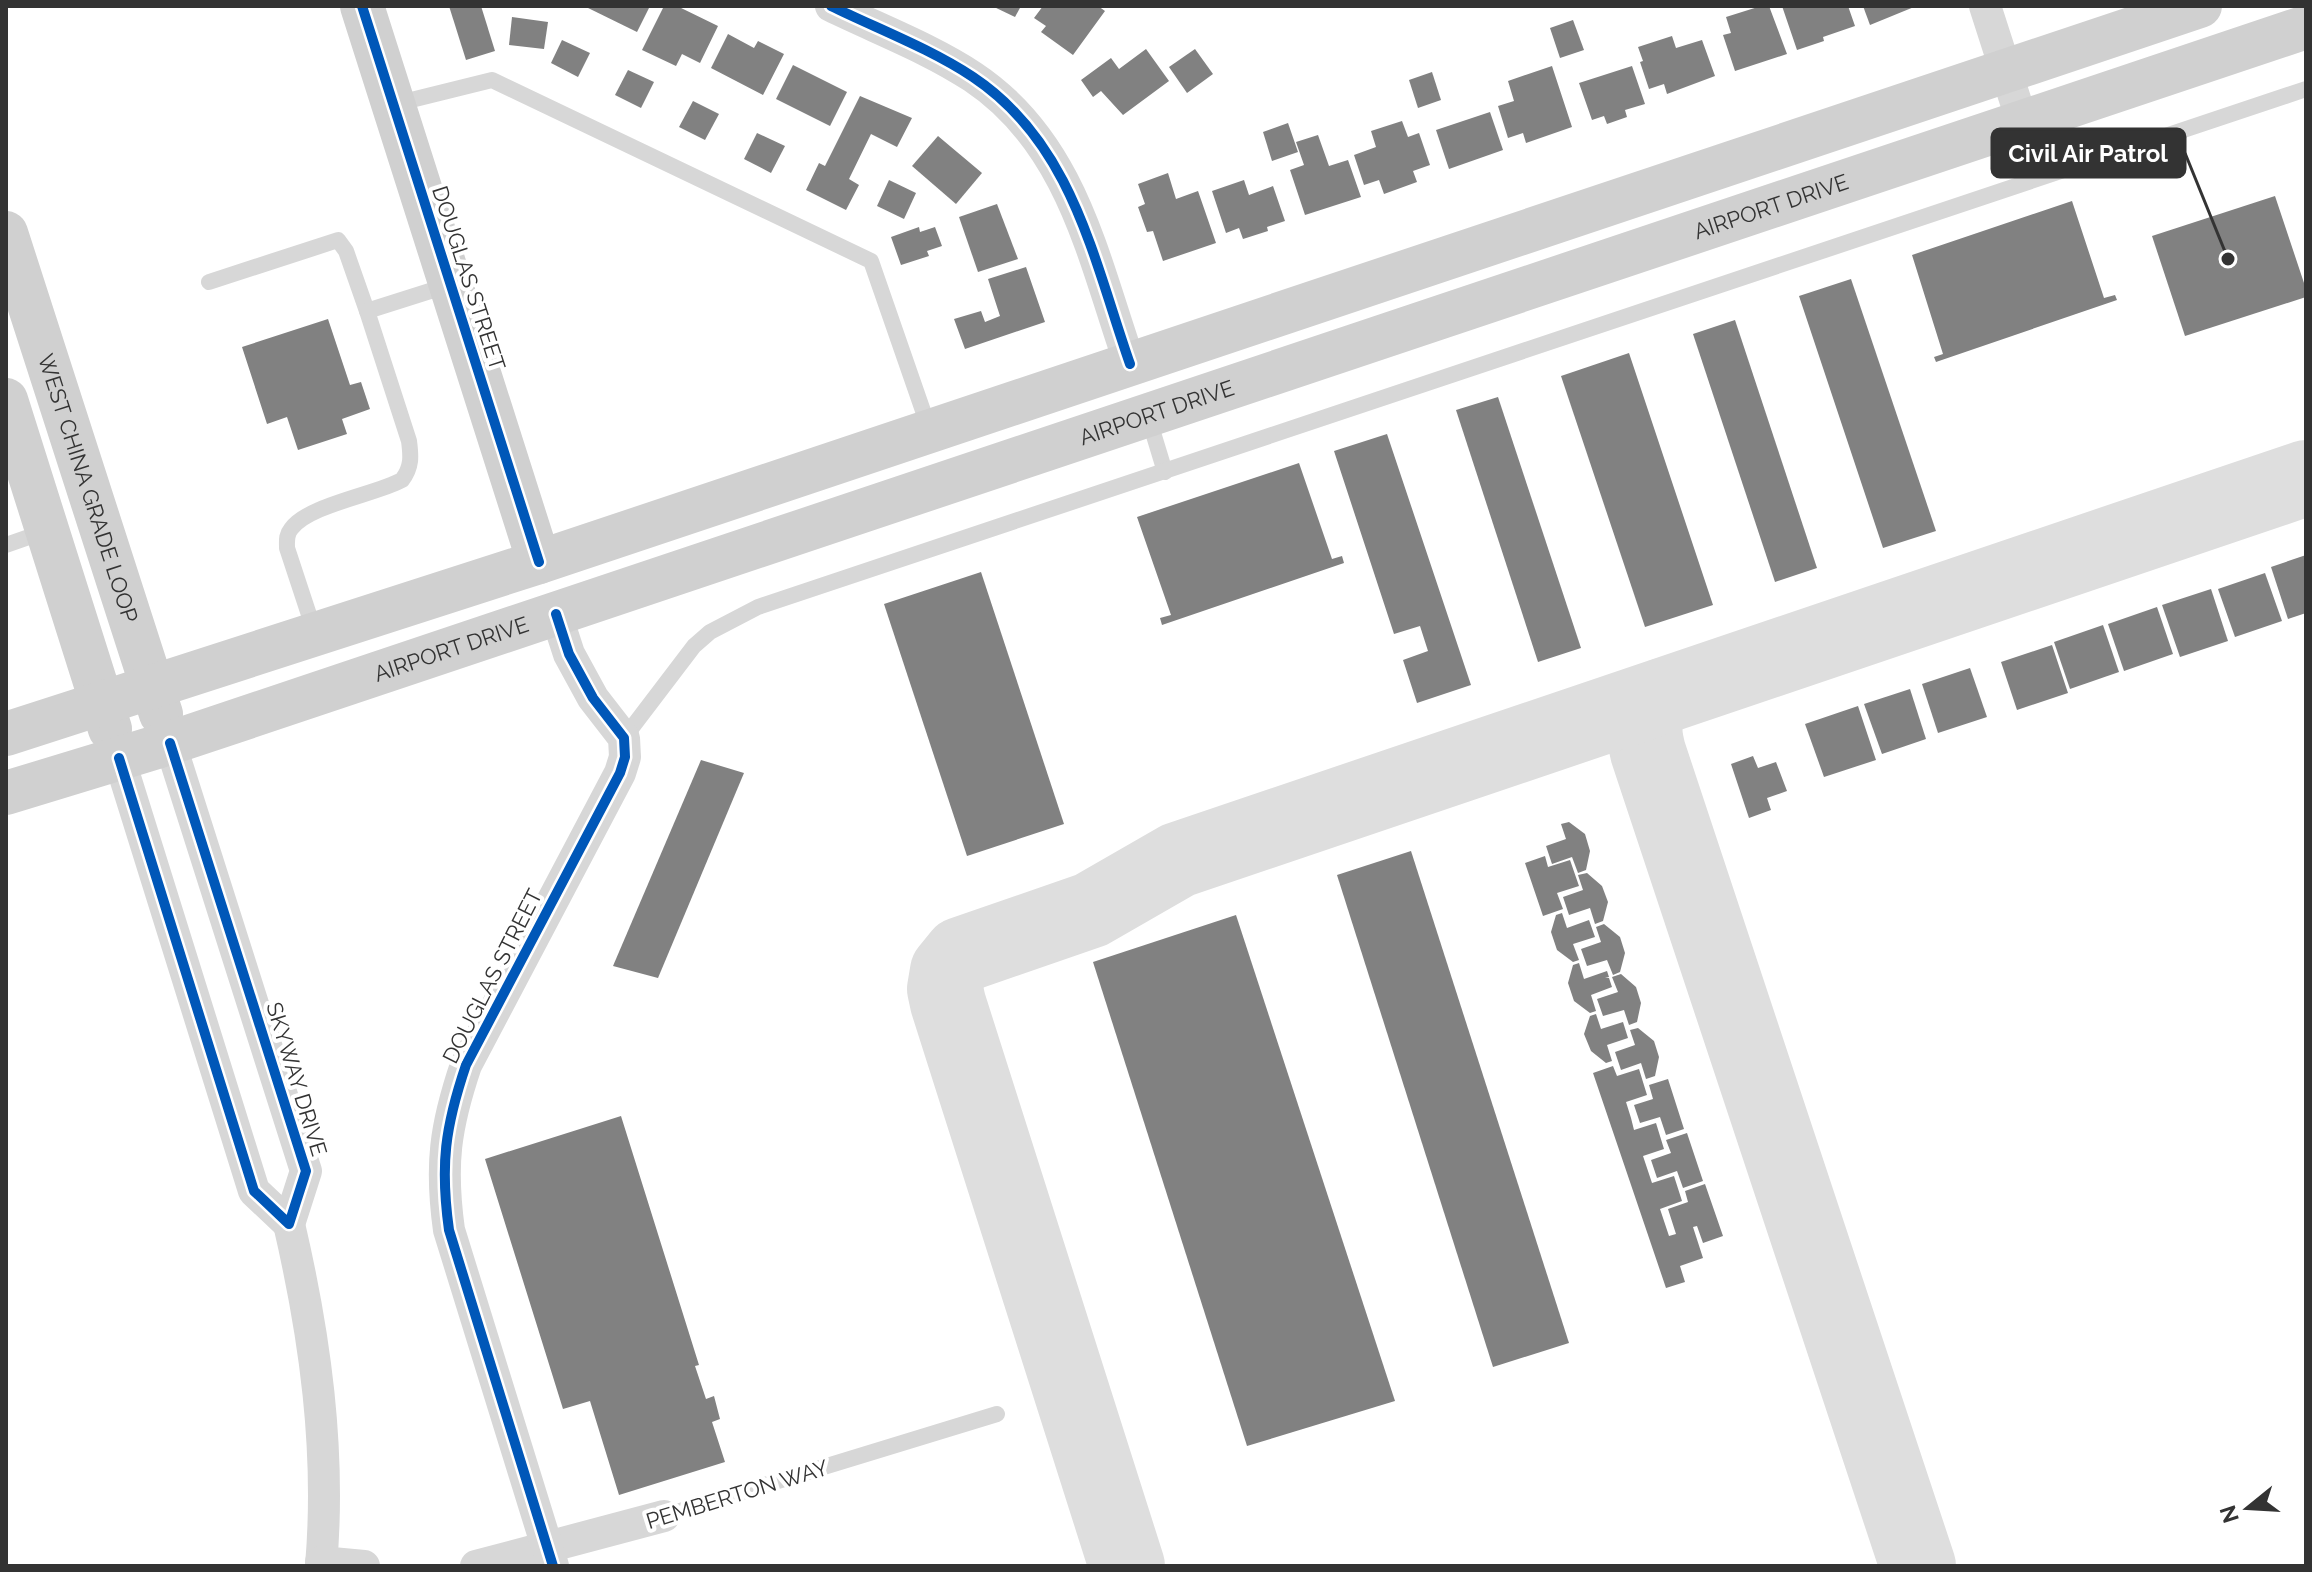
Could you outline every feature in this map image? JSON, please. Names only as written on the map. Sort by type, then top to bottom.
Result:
[{"type":"main road","name":"DOUGLAS STREET","points":[[362,6],[539,562]]},
{"type":"main road","points":[[6,734],[539,562],[2200,6]]},
{"type":"main road","name":"AIRPORT DRIVE","points":[[6,793],[170,743],[2306,27]]},
{"type":"main road","name":"WEST CHINA GRADE LOOP","points":[[6,233],[170,743]]},
{"type":"main road","points":[[841,517],[956,451],[1112,397],[1126,385],[1130,364]]},
{"type":"main road","points":[[6,400],[119,758]]},
{"type":"street","points":[[831,6],[973,77],[1005,102],[1032,129],[1053,159],[1071,195],[1130,364]]},
{"type":"street","points":[[1985,6],[2022,121]]},
{"type":"street","points":[[556,614],[569,654],[587,687],[624,738]]},
{"type":"street","name":"DOUGLAS STREET","points":[[550,1558],[449,1230],[444,1191],[444,1151],[452,1107],[466,1065],[620,773],[625,757],[624,738]]},
{"type":"street","name":"SKYWAY DRIVE","points":[[170,743],[306,1171],[289,1224]]},
{"type":"street","points":[[119,758],[254,1191],[289,1224],[308,1307],[320,1391],[324,1458],[321,1564],[364,1566]]},
{"type":"street","name":"PEMBERTON WAY","points":[[476,1566],[550,1558],[664,1516]]},
{"type":"lane","points":[[393,104],[492,80],[871,261],[930,431]]},
{"type":"lane","points":[[624,738],[694,646],[710,632],[758,607],[2306,89]]},
{"type":"lane","points":[[2022,121],[2041,177]]},
{"type":"lane","points":[[209,282],[338,240],[346,251],[409,441],[412,459],[402,480],[308,514],[291,529],[287,537],[287,548],[315,635]]},
{"type":"lane","points":[[367,311],[451,284]]},
{"type":"lane","points":[[1147,415],[1165,472]]},
{"type":"lane","points":[[6,545],[47,531]]},
{"type":"lane","name":"PEMBERTON WAY","points":[[664,1516],[997,1414]]},
{"type":"building","points":[[449,6],[481,6],[495,51],[466,60]]},
{"type":"building","points":[[584,6],[650,6],[637,32]]},
{"type":"building","points":[[664,6],[677,6],[718,26],[700,63],[682,54],[676,66],[642,50]]},
{"type":"building","points":[[992,6],[1021,6],[1015,17]]},
{"type":"building","points":[[1043,6],[1098,6],[1105,11],[1073,55],[1041,32],[1046,26],[1034,18]]},
{"type":"building","points":[[1769,6],[1787,54],[1735,71],[1723,35],[1731,33],[1726,17]]},
{"type":"building","points":[[1782,6],[1848,6],[1855,26],[1797,50]]},
{"type":"building","points":[[1863,6],[1914,6],[1914,7],[1870,25]]},
{"type":"building","points":[[512,17],[548,22],[544,49],[509,45]]},
{"type":"building","points":[[1573,20],[1584,50],[1560,58],[1550,28]]},
{"type":"building","points":[[728,34],[754,48],[758,41],[784,54],[763,95],[711,68]]},
{"type":"building","points":[[1672,36],[1676,48],[1702,40],[1715,76],[1667,94],[1664,84],[1649,89],[1638,47]]},
{"type":"building","points":[[562,40],[590,53],[578,77],[551,63]]},
{"type":"building","points":[[1146,49],[1169,81],[1123,115],[1101,91],[1093,97],[1081,80],[1111,58],[1119,69]]},
{"type":"building","points":[[1195,49],[1213,74],[1187,93],[1169,67]]},
{"type":"building","points":[[793,65],[847,92],[830,126],[776,99]]},
{"type":"building","points":[[1552,66],[1572,127],[1526,143],[1523,133],[1508,138],[1498,106],[1514,101],[1508,81]]},
{"type":"building","points":[[1632,66],[1645,104],[1625,110],[1627,117],[1607,124],[1604,116],[1592,120],[1579,83]]},
{"type":"building","points":[[628,70],[654,82],[641,108],[615,95]]},
{"type":"building","points":[[1432,72],[1441,100],[1418,108],[1409,80]]},
{"type":"building","points":[[860,96],[912,118],[897,147],[871,134],[849,179],[859,185],[846,210],[806,190],[819,163],[825,166]]},
{"type":"building","points":[[693,101],[719,114],[705,140],[679,127]]},
{"type":"building","points":[[1490,112],[1503,150],[1449,169],[1436,130]]},
{"type":"building","points":[[1402,121],[1408,137],[1419,133],[1430,165],[1413,171],[1417,182],[1384,194],[1379,180],[1364,185],[1354,155],[1376,147],[1371,131]]},
{"type":"building","points":[[1288,123],[1298,152],[1272,161],[1263,132]]},
{"type":"building","points":[[757,133],[785,146],[771,173],[744,159]]},
{"type":"building","points":[[1318,135],[1329,166],[1348,160],[1361,197],[1305,215],[1290,170],[1304,165],[1296,142]]},
{"type":"building","points":[[938,136],[982,173],[956,204],[912,166]]},
{"type":"building","points":[[1168,173],[1176,199],[1198,191],[1216,243],[1163,261],[1153,231],[1147,232],[1138,207],[1145,204],[1138,184]]},
{"type":"building","points":[[889,180],[916,193],[904,219],[877,206]]},
{"type":"building","points":[[1244,180],[1249,195],[1273,186],[1285,221],[1267,227],[1268,231],[1243,239],[1239,228],[1226,233],[1212,191]]},
{"type":"building","points":[[2275,196],[2306,297],[2185,336],[2152,236]]},
{"type":"building","points":[[2072,201],[2104,298],[2115,295],[2117,300],[1936,362],[1934,357],[1943,354],[1912,255]]},
{"type":"building","points":[[997,204],[1018,259],[978,272],[959,217]]},
{"type":"building","points":[[919,227],[920,232],[935,227],[942,246],[927,251],[929,256],[901,265],[891,237]]},
{"type":"building","points":[[1026,267],[1045,322],[965,349],[954,319],[981,311],[985,322],[1000,316],[988,279]]},
{"type":"building","points":[[1851,279],[1936,531],[1883,548],[1799,296]]},
{"type":"building","points":[[328,319],[350,385],[361,382],[370,409],[342,419],[347,434],[298,450],[287,417],[267,424],[242,347]]},
{"type":"building","points":[[1735,320],[1817,568],[1775,582],[1693,334]]},
{"type":"building","points":[[1629,353],[1713,605],[1645,627],[1561,376]]},
{"type":"building","points":[[1498,397],[1581,648],[1538,662],[1456,410]]},
{"type":"building","points":[[1387,434],[1471,685],[1417,703],[1403,660],[1428,651],[1420,626],[1394,634],[1334,451]]},
{"type":"building","points":[[1299,463],[1332,559],[1342,556],[1344,563],[1162,625],[1160,618],[1171,615],[1137,517]]},
{"type":"building","points":[[2306,555],[2306,613],[2288,619],[2271,567]]},
{"type":"building","points":[[981,572],[1064,824],[967,856],[884,604]]},
{"type":"building","points":[[2265,573],[2282,621],[2235,637],[2218,589]]},
{"type":"building","points":[[2211,589],[2228,641],[2180,657],[2162,605]]},
{"type":"building","points":[[2157,607],[2173,654],[2124,671],[2108,624]]},
{"type":"building","points":[[2103,625],[2119,672],[2070,689],[2054,642]]},
{"type":"building","points":[[2052,645],[2068,693],[2017,710],[2001,662]]},
{"type":"building","points":[[1970,668],[1987,717],[1938,733],[1922,684]]},
{"type":"building","points":[[1910,689],[1926,739],[1882,754],[1864,704]]},
{"type":"building","points":[[1858,706],[1876,760],[1824,777],[1805,724]]},
{"type":"building","points":[[1753,756],[1758,768],[1776,762],[1787,791],[1767,798],[1771,810],[1749,818],[1731,764]]},
{"type":"building","points":[[701,760],[744,773],[658,978],[613,966]]},
{"type":"building","points":[[1569,822],[1585,834],[1590,851],[1586,870],[1578,873],[1572,857],[1552,864],[1546,846],[1566,839],[1561,824]]},
{"type":"building","points":[[1411,851],[1569,1343],[1493,1367],[1337,875]]},
{"type":"building","points":[[1545,856],[1548,867],[1570,860],[1579,886],[1557,893],[1563,909],[1543,916],[1525,863]]},
{"type":"building","points":[[1587,873],[1602,886],[1608,902],[1603,921],[1595,924],[1590,908],[1569,915],[1563,897],[1583,890],[1578,875]]},
{"type":"building","points":[[1562,913],[1567,928],[1589,920],[1595,937],[1573,944],[1579,960],[1573,962],[1557,950],[1551,932],[1556,915]]},
{"type":"building","points":[[1236,915],[1395,1401],[1247,1446],[1093,962]]},
{"type":"building","points":[[1604,924],[1620,937],[1625,953],[1620,972],[1613,975],[1607,960],[1587,966],[1581,949],[1601,942],[1596,927]]},
{"type":"building","points":[[1579,963],[1584,979],[1607,971],[1609,977],[1605,978],[1609,978],[1612,987],[1591,995],[1596,1011],[1590,1013],[1574,1001],[1568,983],[1573,965]]},
{"type":"building","points":[[1621,974],[1636,987],[1641,1003],[1637,1022],[1629,1025],[1624,1010],[1603,1016],[1597,999],[1618,992],[1612,977]]},
{"type":"building","points":[[1596,1014],[1601,1029],[1623,1022],[1628,1038],[1607,1045],[1612,1061],[1606,1063],[1591,1051],[1584,1034],[1590,1016]]},
{"type":"building","points":[[1638,1028],[1654,1041],[1659,1057],[1655,1076],[1646,1079],[1641,1063],[1621,1070],[1615,1052],[1635,1045],[1630,1030]]},
{"type":"building","points":[[1613,1066],[1617,1076],[1639,1069],[1647,1095],[1626,1102],[1634,1130],[1656,1123],[1664,1149],[1643,1156],[1652,1183],[1674,1176],[1682,1201],[1660,1209],[1669,1236],[1676,1234],[1668,1209],[1688,1202],[1685,1191],[1705,1184],[1723,1236],[1703,1243],[1697,1226],[1693,1227],[1703,1258],[1680,1266],[1685,1282],[1666,1288],[1593,1073]]},
{"type":"building","points":[[1668,1079],[1684,1129],[1666,1135],[1660,1117],[1640,1123],[1634,1105],[1653,1099],[1649,1085]]},
{"type":"building","points":[[621,1116],[699,1365],[695,1366],[706,1399],[714,1396],[720,1419],[712,1422],[725,1462],[619,1495],[590,1401],[563,1409],[485,1159]]},
{"type":"building","points":[[1687,1133],[1703,1181],[1683,1188],[1677,1171],[1657,1178],[1651,1160],[1671,1153],[1666,1140]]},
{"type":"taxiway","points":[[1127,1566],[948,1003],[945,989],[948,971],[961,955],[1091,910],[1178,860],[2306,478]]},
{"type":"taxiway","points":[[1663,696],[1651,708],[1645,721],[1648,752],[1918,1566]]},
{"type":"cycle path","points":[[362,6],[539,562]]},
{"type":"cycle path","points":[[831,6],[921,48],[973,77],[1007,104],[1034,135],[1075,206],[1130,364]]},
{"type":"cycle path","points":[[553,1566],[449,1230],[445,1166],[449,1127],[466,1065],[620,773],[625,757],[624,738],[593,698],[569,654],[556,614]]},
{"type":"cycle path","points":[[119,758],[254,1191],[289,1224],[306,1171],[170,743]]},
{"type":"place","name":"Civil Air Patrol","points":[[2228,259]]}]
